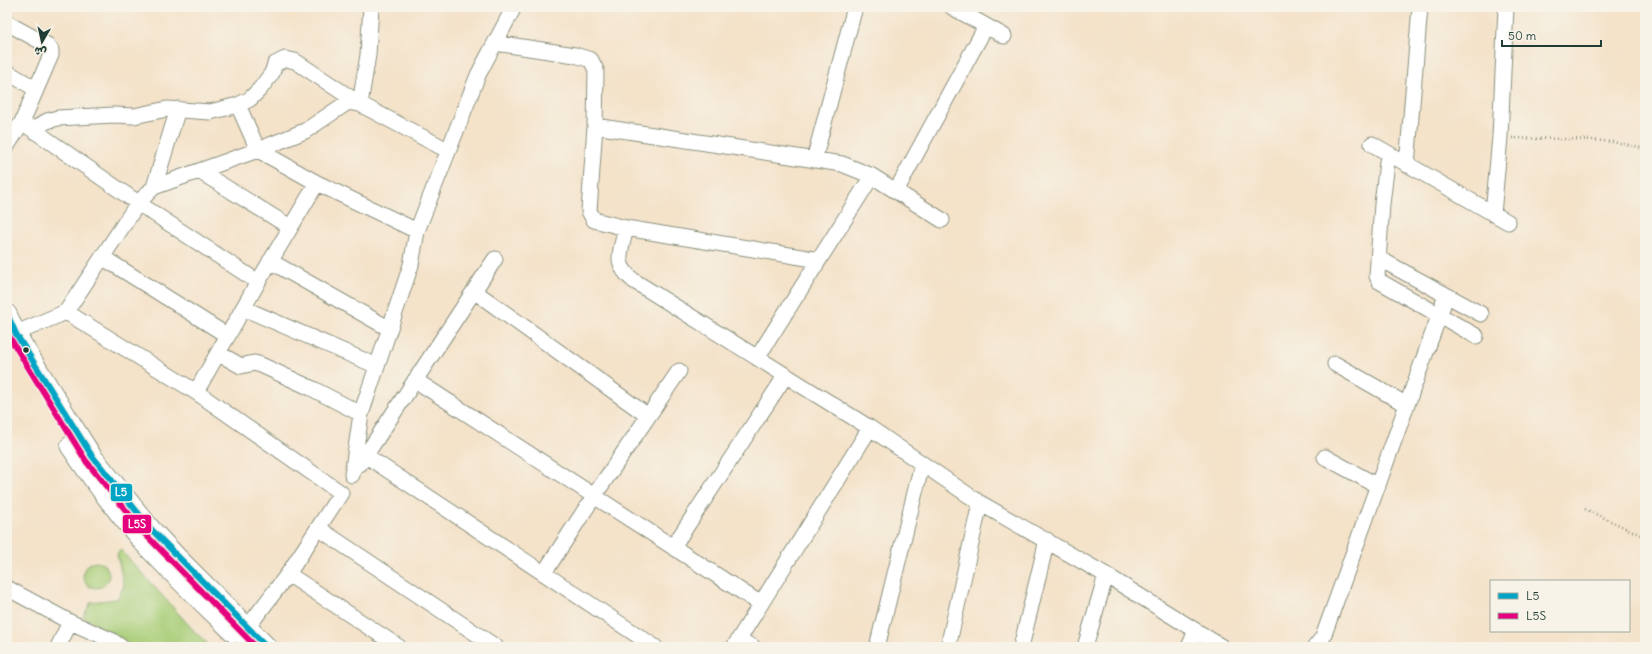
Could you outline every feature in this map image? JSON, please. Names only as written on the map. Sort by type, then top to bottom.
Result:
[{"type":"main road","points":[[7,314],[10,337],[92,456],[156,535],[245,638],[268,647]]},
{"type":"street","points":[[360,104],[368,55],[371,7]]},
{"type":"street","points":[[352,475],[361,414],[388,328],[411,265],[417,231],[447,150],[478,75],[514,7]]},
{"type":"street","points":[[814,160],[855,7]]},
{"type":"street","points":[[952,7],[1004,36]]},
{"type":"street","points":[[1407,164],[1420,7]]},
{"type":"street","points":[[1493,214],[1500,137],[1506,7]]},
{"type":"street","points":[[7,23],[47,45],[51,50],[51,55],[36,89],[28,126]]},
{"type":"street","points":[[896,191],[986,26]]},
{"type":"street","points":[[495,43],[575,55],[592,60],[596,70],[595,126],[589,211],[594,220],[626,228],[819,260]]},
{"type":"street","points":[[7,146],[28,126],[58,118],[114,115],[134,116],[167,109],[210,112],[238,105],[250,99],[272,73],[276,64],[285,59],[295,60],[360,104],[447,150]]},
{"type":"street","points":[[7,72],[36,89]]},
{"type":"street","points":[[10,337],[66,312],[138,203],[154,187],[258,150],[305,131],[348,102],[360,104]]},
{"type":"street","points":[[238,105],[258,150],[316,183],[417,231]]},
{"type":"street","points":[[154,187],[178,109]]},
{"type":"street","points":[[28,126],[138,203],[258,282]]},
{"type":"street","points":[[595,126],[842,164],[872,176],[942,220]]},
{"type":"street","points":[[1372,144],[1508,222]]},
{"type":"street","points":[[1388,154],[1376,276],[1379,281],[1476,336]]},
{"type":"street","points":[[199,171],[290,227]]},
{"type":"street","points":[[757,358],[872,176]]},
{"type":"street","points":[[196,392],[270,260],[316,183]]},
{"type":"street","points":[[626,228],[620,261],[621,268],[625,274],[870,428],[980,503],[1106,575],[1222,647]]},
{"type":"street","points":[[102,257],[228,336]]},
{"type":"street","points":[[1378,258],[1444,296],[1481,314]]},
{"type":"street","points":[[270,260],[388,328]]},
{"type":"street","points":[[245,638],[495,260]]},
{"type":"street","points":[[474,291],[648,416]]},
{"type":"street","points":[[1315,647],[1323,637],[1439,316],[1444,301],[1444,296]]},
{"type":"street","points":[[243,308],[377,366]]},
{"type":"street","points":[[66,312],[196,392],[341,493]]},
{"type":"street","points":[[218,353],[241,366],[254,363],[261,365],[313,388],[361,414]]},
{"type":"street","points":[[1335,364],[1407,406]]},
{"type":"street","points":[[544,573],[594,496],[679,371]]},
{"type":"street","points":[[674,547],[786,375]]},
{"type":"street","points":[[416,380],[761,604]]},
{"type":"street","points":[[753,647],[737,643],[870,428]]},
{"type":"street","points":[[365,456],[655,647]]},
{"type":"street","points":[[1325,457],[1378,486]]},
{"type":"street","points":[[877,647],[922,464]]},
{"type":"street","points":[[948,647],[980,503]]},
{"type":"street","points":[[318,528],[496,647]]},
{"type":"street","points":[[1021,647],[1047,540]]},
{"type":"street","points":[[288,574],[399,647]]},
{"type":"street","points":[[1085,647],[1106,575]]},
{"type":"street","points":[[7,588],[70,622],[111,640],[121,647]]},
{"type":"street","points":[[58,647],[70,622]]},
{"type":"street","points":[[1189,647],[1196,631]]},
{"type":"path","points":[[1500,137],[1600,142],[1623,144],[1645,149]]},
{"type":"path","points":[[1584,510],[1645,537]]},
{"type":"green space","points":[[120,549],[196,633],[211,647],[134,647],[83,617],[91,602],[117,599],[124,586],[117,554]]},
{"type":"green space","points":[[96,562],[105,566],[109,575],[105,584],[96,588],[87,584],[83,575],[87,566]]},
{"type":"transit line","name":"L5","points":[[7,314],[16,334],[92,456],[151,529],[267,647]]},
{"type":"transit line","name":"L5S","points":[[7,333],[86,461],[145,534],[256,647]]}]
